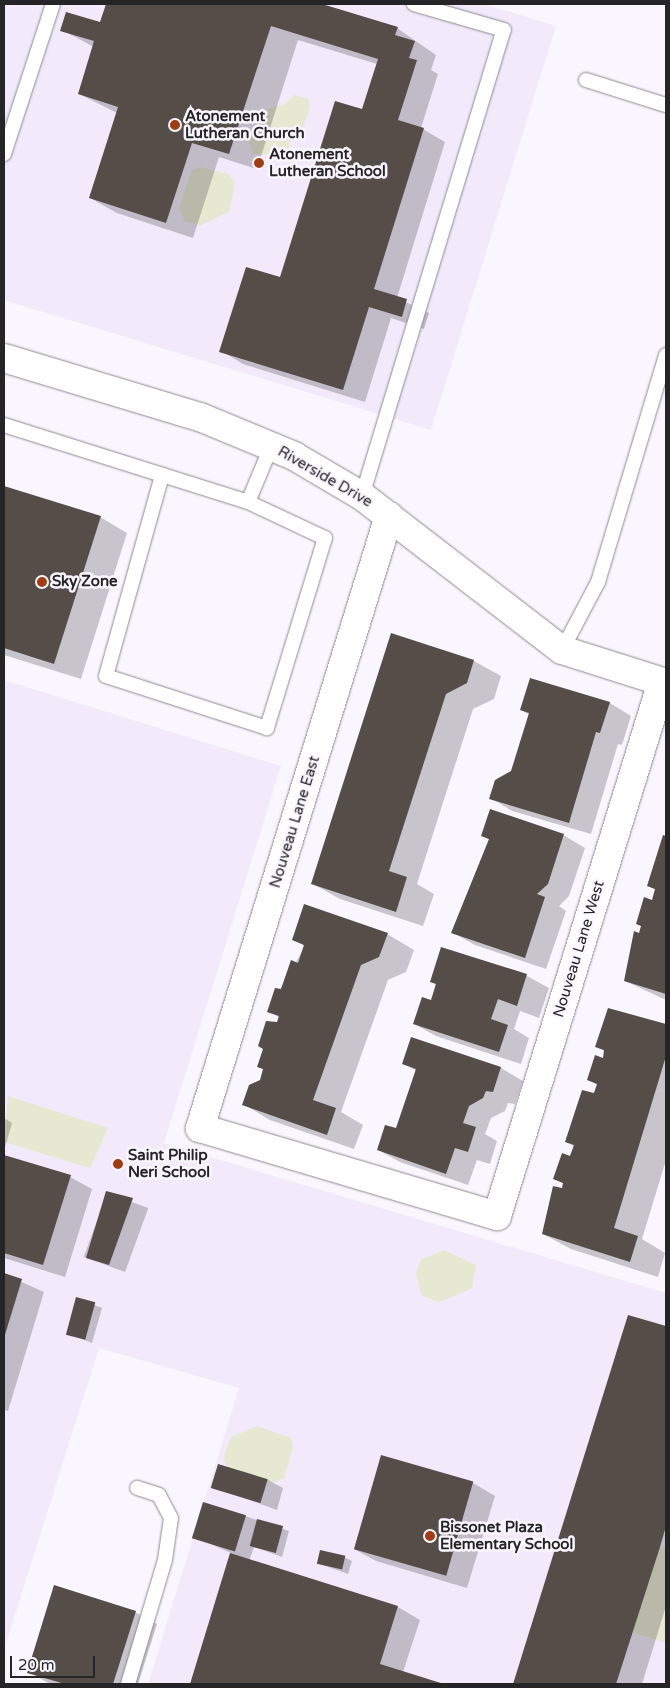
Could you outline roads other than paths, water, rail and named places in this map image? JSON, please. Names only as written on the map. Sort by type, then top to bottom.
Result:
[{"type":"street","name":"Riverside Drive","points":[[4,358],[200,417],[271,447],[362,496],[562,650],[664,682]]},
{"type":"street","name":"Nouveau Lane East","points":[[389,516],[200,1128],[497,1216]]},
{"type":"street","name":"Nouveau Lane West","points":[[497,1216],[664,682]]},
{"type":"lane","points":[[4,154],[53,4]]},
{"type":"lane","points":[[362,496],[504,30],[414,4]]},
{"type":"lane","points":[[586,80],[666,105]]},
{"type":"lane","points":[[562,650],[598,582],[666,356]]},
{"type":"lane","points":[[4,425],[248,502],[325,538],[267,728],[106,676],[162,475]]},
{"type":"lane","points":[[248,502],[271,447]]},
{"type":"lane","points":[[128,1684],[165,1560],[171,1518],[159,1495],[137,1488]]},
{"type":"place","name":"Atonement Lutheran Church","points":[[175,125]]},
{"type":"place","name":"Atonement Lutheran School","points":[[259,163]]},
{"type":"place","name":"Sky Zone","points":[[42,582]]},
{"type":"place","name":"Saint Philip Neri School","points":[[118,1164]]},
{"type":"place","name":"Bissonet Plaza Elementary School","points":[[430,1536]]}]
